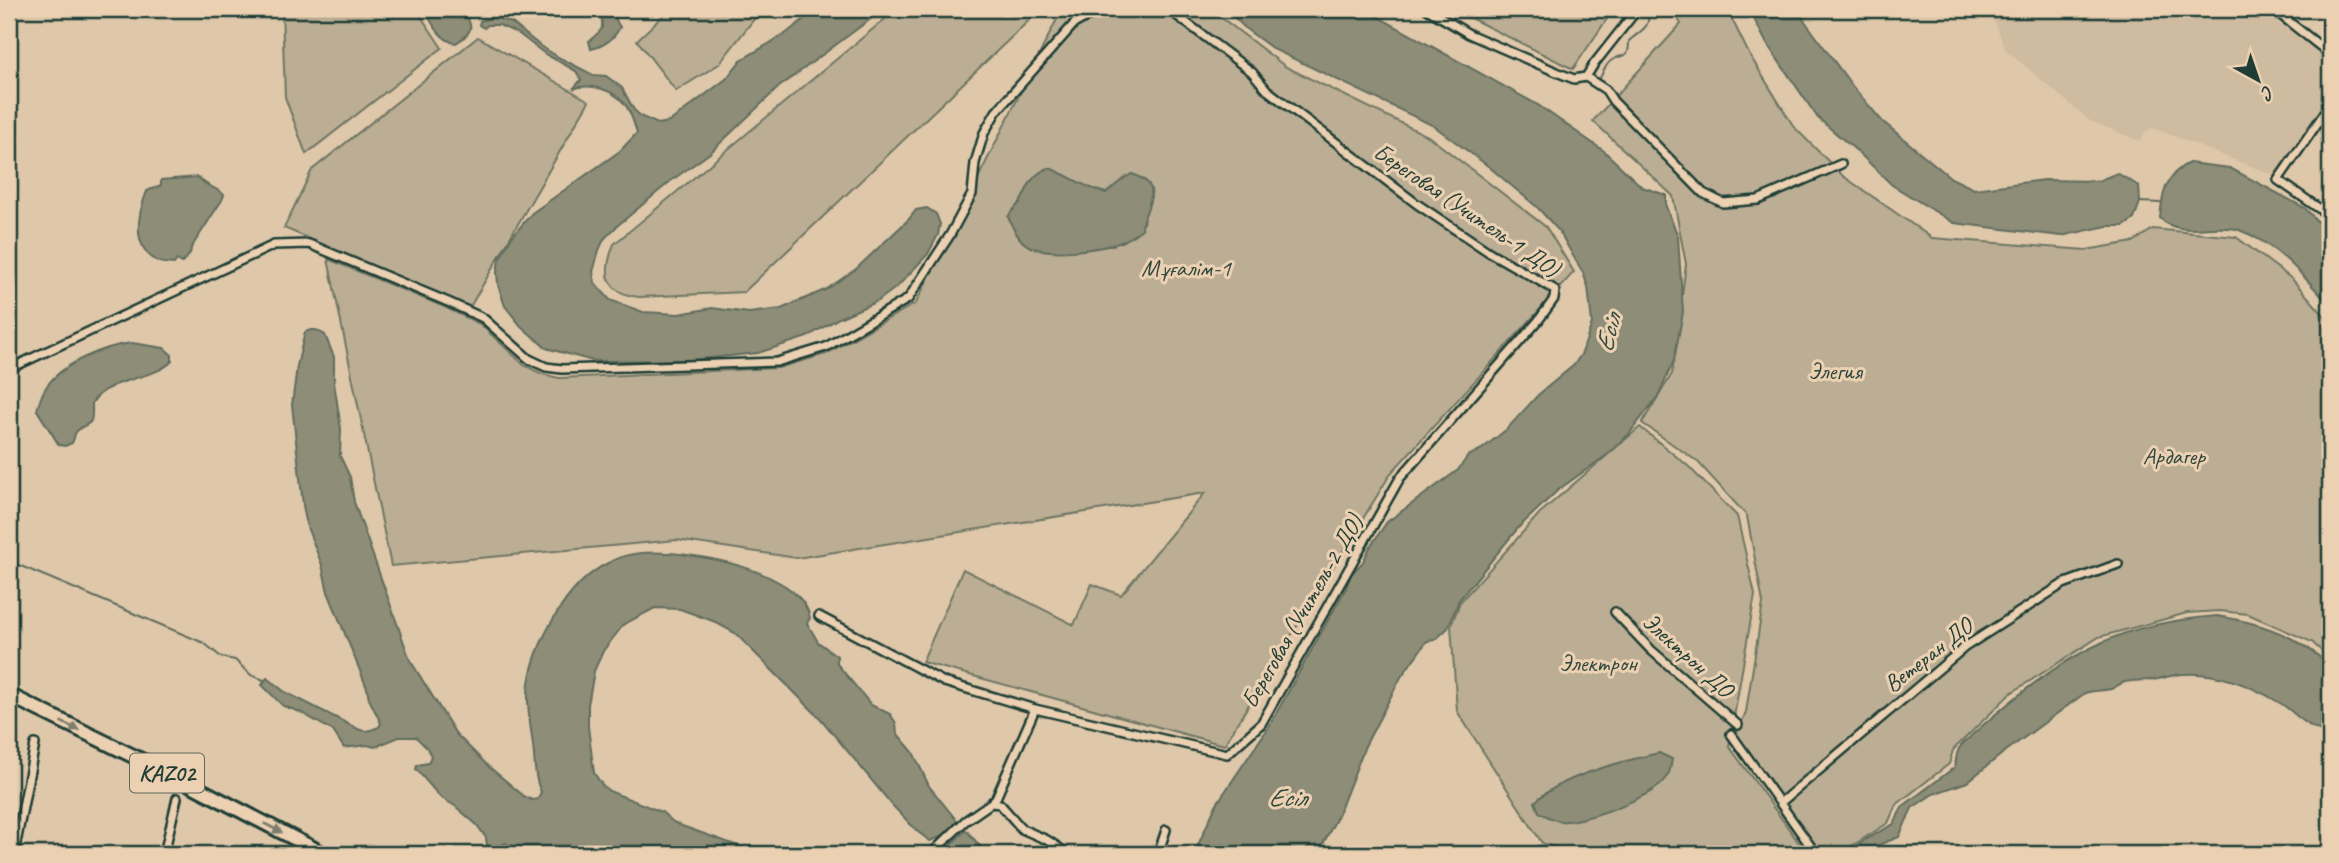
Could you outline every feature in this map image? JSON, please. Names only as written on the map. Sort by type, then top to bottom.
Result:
[{"type":"highway","name":"KAZ02","points":[[9,695],[324,854]]},
{"type":"street","points":[[9,369],[274,245],[309,244],[483,318],[529,359],[546,367],[562,369],[777,362],[826,347],[908,299],[950,235],[972,194],[975,163],[984,133],[996,112],[1074,24],[1101,9]]},
{"type":"street","name":"Береговая (Учитель-1 ДО)","points":[[1168,9],[1252,72],[1267,90],[1417,204],[1489,252],[1555,291],[1554,299],[1538,321],[1400,478]]},
{"type":"street","points":[[1427,9],[1469,34],[1574,79],[1586,77],[1606,90],[1613,101],[1703,192],[1723,203],[1758,200],[1842,163]]},
{"type":"street","points":[[1586,77],[1632,16],[1634,9]]},
{"type":"street","points":[[2273,9],[2330,54]]},
{"type":"street","points":[[2330,106],[2278,180],[2330,216]]},
{"type":"street","name":"Береговая (Учитель-2 ДО)","points":[[1035,709],[1227,754],[1261,724],[1400,478]]},
{"type":"street","name":"Ветеран ДО","points":[[1780,803],[1965,647],[2063,584],[2118,564]]},
{"type":"street","name":"Электрон ДО","points":[[1615,612],[1651,650],[1738,725]]},
{"type":"street","points":[[819,615],[944,682],[1035,709],[996,797],[933,851]]},
{"type":"street","points":[[1731,734],[1816,854]]},
{"type":"street","points":[[14,854],[35,744]]},
{"type":"street","points":[[164,854],[177,798]]},
{"type":"street","points":[[991,803],[1000,804],[1022,829],[1047,840],[1068,854]]},
{"type":"street","points":[[1158,854],[1166,831]]},
{"type":"street","points":[[1527,854],[1539,851],[1556,854]]},
{"type":"shaded area","points":[[1989,9],[2265,9],[2330,60],[2330,95],[2276,176],[2153,128],[2145,132],[2140,141],[2090,121],[2006,50]]},
{"type":"green space","points":[[282,9],[416,9],[442,48],[306,154],[285,97]]},
{"type":"green space","points":[[670,9],[774,9],[770,13],[758,14],[719,64],[676,91],[637,40]]},
{"type":"green space","points":[[897,9],[1041,9],[744,292],[639,297],[627,295],[613,286],[609,279],[608,264],[614,244]]},
{"type":"green space","name":"Мұғалім-1","points":[[1062,9],[1210,9],[1286,67],[1428,136],[1546,227],[1574,272],[1391,473],[1224,745],[922,662],[963,569],[1074,625],[1092,584],[1121,595],[1205,493],[797,558],[677,540],[391,566],[328,259],[480,324],[524,365],[542,374],[559,378],[778,368],[826,354],[916,303]]},
{"type":"green space","points":[[1452,9],[1610,9],[1611,13],[1573,69]]},
{"type":"green space","points":[[1673,9],[1727,9],[1749,54],[1794,127],[1843,176],[1932,238],[2086,250],[2133,242],[2153,229],[2236,237],[2292,279],[2330,322],[2330,659],[2312,642],[2248,614],[2220,611],[2187,613],[2099,637],[2011,693],[1953,750],[1949,764],[1896,805],[1888,823],[1839,854],[1822,854],[1736,735],[1746,712],[1763,603],[1747,516],[1698,462],[1642,423],[1672,374],[1686,264],[1673,196],[1593,121],[1681,24]]},
{"type":"green space","points":[[478,37],[589,101],[470,307],[284,228],[312,170]]},
{"type":"green space","name":"Электрон","points":[[1640,427],[1688,466],[1737,516],[1755,595],[1729,746],[1807,854],[1574,854],[1542,843],[1457,711],[1451,626],[1460,602],[1540,513]]},
{"type":"water","points":[[424,9],[462,9],[469,20],[469,32],[456,43],[445,39]]},
{"type":"water","points":[[600,9],[618,9],[615,16],[620,27],[608,41],[591,49],[589,41],[602,27]]},
{"type":"water","points":[[817,9],[884,9],[779,87],[710,153],[672,180],[617,226],[604,239],[599,250],[593,272],[595,283],[610,300],[643,312],[679,314],[712,308],[749,313],[781,309],[827,289],[856,269],[916,210],[927,208],[936,214],[940,224],[938,235],[928,254],[898,286],[878,301],[839,318],[807,337],[758,353],[691,360],[593,361],[546,348],[521,326],[505,306],[498,285],[499,260],[510,239],[532,213],[620,151],[637,133],[629,110],[619,98],[593,87],[573,89],[581,80],[576,71],[545,54],[519,34],[499,25],[488,25],[484,28],[479,25],[480,21],[494,17],[512,23],[560,58],[593,75],[606,76],[622,88],[634,110],[658,124],[669,122],[726,79],[741,60],[784,35]]},
{"type":"water","name":"Есіл","points":[[1226,9],[1364,9],[1538,105],[1604,151],[1642,187],[1666,195],[1666,207],[1678,236],[1683,312],[1674,361],[1658,396],[1629,434],[1607,455],[1558,490],[1518,528],[1459,600],[1448,628],[1435,640],[1427,641],[1401,677],[1365,746],[1338,815],[1318,854],[1194,854],[1216,805],[1268,728],[1346,588],[1351,574],[1363,562],[1387,522],[1458,470],[1468,456],[1482,449],[1507,429],[1538,395],[1574,365],[1582,353],[1592,323],[1588,287],[1583,273],[1559,231],[1537,207],[1434,126],[1273,49],[1246,29]]},
{"type":"water","points":[[1749,9],[1796,9],[1853,87],[1882,121],[1951,178],[1974,189],[2044,180],[2098,181],[2117,173],[2139,186],[2140,202],[2134,219],[2124,226],[2107,226],[2061,236],[1954,223],[1892,185],[1818,118],[1767,44]]},
{"type":"water","points":[[2189,163],[2230,168],[2305,208],[2330,235],[2330,306],[2289,262],[2253,236],[2230,228],[2177,228],[2160,218],[2166,186],[2175,173]]},
{"type":"water","points":[[1049,168],[1106,193],[1132,174],[1143,179],[1149,185],[1151,198],[1142,229],[1124,241],[1087,250],[1056,251],[1030,247],[1020,239],[1008,217],[1035,177]]},
{"type":"water","points":[[198,177],[224,195],[222,200],[182,263],[177,260],[174,264],[159,262],[149,255],[140,238],[139,219],[147,191],[161,185],[161,180]]},
{"type":"water","points":[[311,330],[325,335],[334,357],[334,382],[341,429],[340,456],[350,477],[354,502],[410,660],[456,734],[525,797],[538,799],[541,792],[535,769],[528,692],[536,655],[554,617],[580,584],[613,560],[641,553],[684,554],[737,565],[763,574],[785,586],[802,601],[810,618],[807,623],[818,642],[837,656],[837,664],[871,705],[890,714],[896,723],[897,733],[913,752],[929,786],[957,821],[955,825],[945,834],[930,841],[918,832],[821,719],[735,633],[713,621],[680,609],[655,608],[624,624],[603,651],[594,671],[588,705],[594,773],[609,791],[662,812],[682,826],[752,851],[798,854],[528,854],[505,843],[496,850],[487,845],[486,838],[477,825],[440,797],[416,769],[417,765],[428,763],[431,756],[416,737],[399,737],[375,747],[367,745],[344,748],[333,731],[300,712],[283,706],[262,685],[267,678],[285,692],[360,730],[368,731],[379,727],[381,723],[369,699],[328,592],[322,565],[307,527],[303,505],[292,405],[305,332]]},
{"type":"water","points":[[132,343],[164,348],[172,355],[172,361],[155,372],[120,383],[100,394],[92,403],[91,422],[76,432],[72,443],[59,445],[37,410],[45,389],[72,364],[96,352]]},
{"type":"water","points":[[2217,616],[2278,632],[2306,647],[2330,667],[2330,732],[2316,729],[2280,703],[2234,681],[2209,675],[2184,674],[2125,682],[2111,689],[2085,693],[1967,782],[1933,794],[1912,808],[1899,837],[1876,846],[1866,854],[1846,854],[1866,839],[1894,824],[1902,807],[1955,767],[1958,751],[1964,742],[2018,696],[2067,661],[2103,642],[2130,632],[2173,621]]},
{"type":"water","points":[[1659,753],[1672,759],[1670,770],[1666,779],[1647,794],[1599,814],[1570,821],[1554,820],[1539,812],[1535,802],[1576,777]]},
{"type":"water","points":[[966,830],[987,854],[950,854],[952,843]]},
{"type":"waterway","points":[[1599,80],[1610,62],[1627,54],[1629,41],[1647,25],[1648,9]]},
{"type":"waterway","points":[[2140,202],[2160,203]]},
{"type":"waterway","points":[[9,561],[204,643],[221,657],[235,660],[251,675],[264,680]]},
{"type":"park label","name":"Элегия","points":[[1835,371]]},
{"type":"park label","name":"Ардагер","points":[[2174,456]]}]
